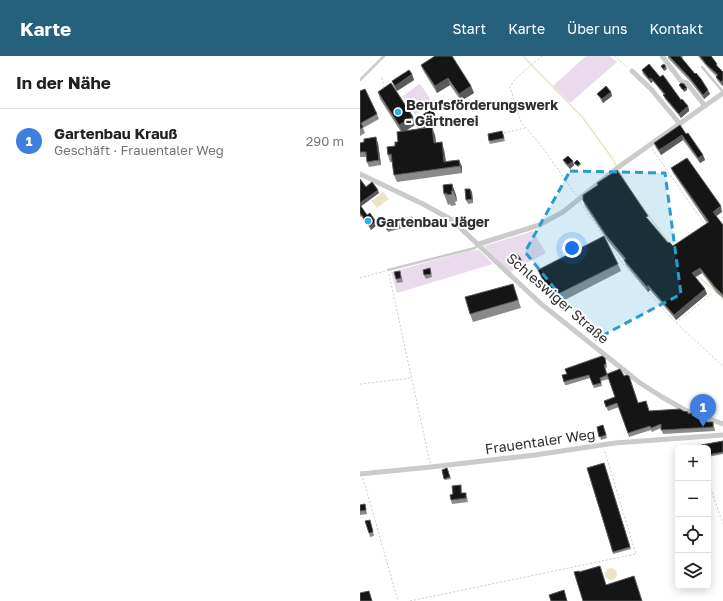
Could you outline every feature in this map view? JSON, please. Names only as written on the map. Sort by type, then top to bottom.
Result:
[{"type":"street","points":[[662,56],[681,81],[686,83],[705,106]]},
{"type":"street","points":[[632,71],[651,89],[680,124]]},
{"type":"street","points":[[479,244],[539,224],[563,212],[620,166],[723,93]]},
{"type":"street","name":"Schleswiger Straße","points":[[360,174],[445,216],[479,244],[540,303],[640,383],[685,410],[723,424]]},
{"type":"street","name":"Frauentaler Weg","points":[[361,474],[431,467],[602,445],[723,435]]},
{"type":"lane","points":[[360,80],[384,56]]},
{"type":"lane","points":[[702,67],[723,93]]},
{"type":"lane","points":[[388,270],[475,248],[479,244]]},
{"type":"path","points":[[542,56],[515,79],[510,87],[521,122],[543,148],[624,265],[676,323],[723,366]]},
{"type":"path","points":[[614,56],[632,71]]},
{"type":"path","points":[[382,78],[386,94]]},
{"type":"path","points":[[504,133],[526,128]]},
{"type":"path","points":[[649,145],[704,223],[709,223]]},
{"type":"path","points":[[714,223],[723,217]]},
{"type":"path","points":[[360,278],[388,270],[431,467]]},
{"type":"path","points":[[676,323],[711,294]]},
{"type":"path","points":[[360,384],[412,378]]},
{"type":"path","points":[[410,601],[636,554],[602,445]]},
{"type":"path","points":[[361,474],[398,601]]},
{"type":"path","points":[[711,490],[723,524]]},
{"type":"highlighted area","points":[[570,171],[665,173],[681,294],[596,339],[525,252]]},
{"type":"shaded area","points":[[586,56],[610,56],[617,62],[570,103],[553,86]]},
{"type":"shaded area","points":[[419,84],[433,103],[415,115],[403,96]]},
{"type":"shaded area","points":[[383,192],[389,199],[377,208],[371,201]]},
{"type":"shaded area","points":[[533,231],[546,253],[510,272],[484,246]]},
{"type":"shaded area","points":[[479,250],[493,264],[397,293],[391,272],[469,251]]},
{"type":"shaded area","points":[[609,568],[613,568],[617,574],[613,580],[609,580],[605,576],[605,572]]},
{"type":"building","points":[[435,56],[452,56],[471,86],[459,94],[448,78],[435,86],[421,65]]},
{"type":"building","points":[[669,56],[680,56],[695,74],[696,73],[708,90],[703,95],[689,77]]},
{"type":"building","points":[[700,56],[711,56],[717,64],[716,65],[723,72],[723,80],[721,82],[716,77],[718,75]]},
{"type":"building","points":[[649,64],[660,77],[663,75],[681,100],[682,99],[688,106],[679,114],[663,95],[665,94],[642,70]]},
{"type":"building","points":[[664,64],[666,67],[663,69],[661,66]]},
{"type":"building","points":[[409,70],[412,74],[395,86],[392,81]]},
{"type":"building","name":"Berufsförderungswerk - Gärtnerei","points":[[391,83],[413,117],[399,125],[378,92]]},
{"type":"building","points":[[681,83],[687,88],[683,90],[679,85]]},
{"type":"building","points":[[606,86],[611,92],[602,99],[597,94]]},
{"type":"building","points":[[365,89],[377,114],[361,123],[363,127],[360,129],[360,91]]},
{"type":"building","points":[[432,109],[435,115],[418,126],[414,120]]},
{"type":"building","points":[[680,125],[686,134],[688,133],[703,155],[698,158],[682,135],[659,150],[654,143]]},
{"type":"building","points":[[432,127],[434,143],[442,142],[444,162],[459,160],[460,166],[394,175],[391,154],[388,155],[387,147],[395,146],[395,142],[398,142],[397,132]]},
{"type":"building","points":[[502,131],[504,138],[489,141],[488,134]]},
{"type":"building","points":[[376,137],[379,160],[367,162],[366,152],[360,152],[360,143],[364,142],[364,139]]},
{"type":"building","points":[[568,156],[573,161],[568,165],[563,160]]},
{"type":"building","points":[[687,158],[721,206],[713,212],[723,225],[723,295],[700,268],[692,273],[705,289],[674,315],[624,260],[626,259],[606,235],[583,200],[583,195],[598,185],[597,183],[617,170],[648,216],[646,217],[668,243],[669,242],[673,246],[709,222],[671,168]]},
{"type":"building","points":[[577,160],[580,163],[578,166],[574,163]]},
{"type":"building","points":[[360,179],[366,187],[372,182],[378,190],[360,203]]},
{"type":"building","points":[[452,184],[452,194],[444,194],[443,185]]},
{"type":"building","points":[[465,189],[470,189],[472,199],[466,200]]},
{"type":"building","points":[[360,205],[367,215],[370,213],[376,222],[370,226],[360,213]]},
{"type":"building","points":[[412,217],[414,223],[387,230],[386,224]]},
{"type":"building","points":[[604,236],[618,264],[552,297],[538,270]]},
{"type":"building","points":[[517,254],[521,259],[514,265],[510,260]]},
{"type":"building","points":[[430,268],[431,274],[424,275],[423,270]]},
{"type":"building","points":[[400,271],[401,278],[396,279],[394,272]]},
{"type":"building","points":[[513,284],[518,300],[470,314],[465,297]]},
{"type":"building","points":[[602,356],[605,358],[606,364],[604,365],[607,375],[600,378],[601,383],[593,385],[589,375],[564,382],[562,375],[567,374],[565,369]]},
{"type":"building","points":[[620,369],[624,376],[629,376],[638,403],[646,401],[649,411],[680,409],[688,412],[688,414],[692,413],[692,416],[706,418],[706,422],[713,422],[713,427],[661,430],[661,424],[651,428],[650,426],[628,433],[617,403],[606,407],[604,401],[615,397],[607,374]]},
{"type":"building","points":[[603,425],[606,435],[599,437],[597,427]]},
{"type":"building","points":[[723,441],[723,452],[711,454],[711,445],[701,445]]},
{"type":"building","points":[[604,463],[630,547],[613,552],[587,468]]},
{"type":"building","points":[[447,468],[450,477],[444,479],[442,470]]},
{"type":"building","points":[[461,485],[461,493],[466,493],[466,498],[451,500],[450,495],[453,494],[452,486]]},
{"type":"building","points":[[365,504],[366,510],[360,511],[360,505]]},
{"type":"building","points":[[370,520],[373,532],[369,533],[365,521]]},
{"type":"building","points":[[600,566],[606,585],[634,576],[642,601],[583,601],[574,572]]},
{"type":"building","points":[[564,590],[567,601],[551,601],[549,595]]},
{"type":"building","points":[[369,591],[372,601],[360,601],[360,593]]},
{"type":"waterway","points":[[523,56],[583,118],[612,158],[629,188],[670,244]]},
{"type":"waterway","points":[[698,276],[723,298]]},
{"type":"place","name":"Berufsförderungswerk - Gärtnerei","points":[[398,112]]},
{"type":"place","name":"Gartenbau Jäger","points":[[368,221]]},
{"type":"place","name":"Gartenbau Krauß","points":[[703,427]]}]
